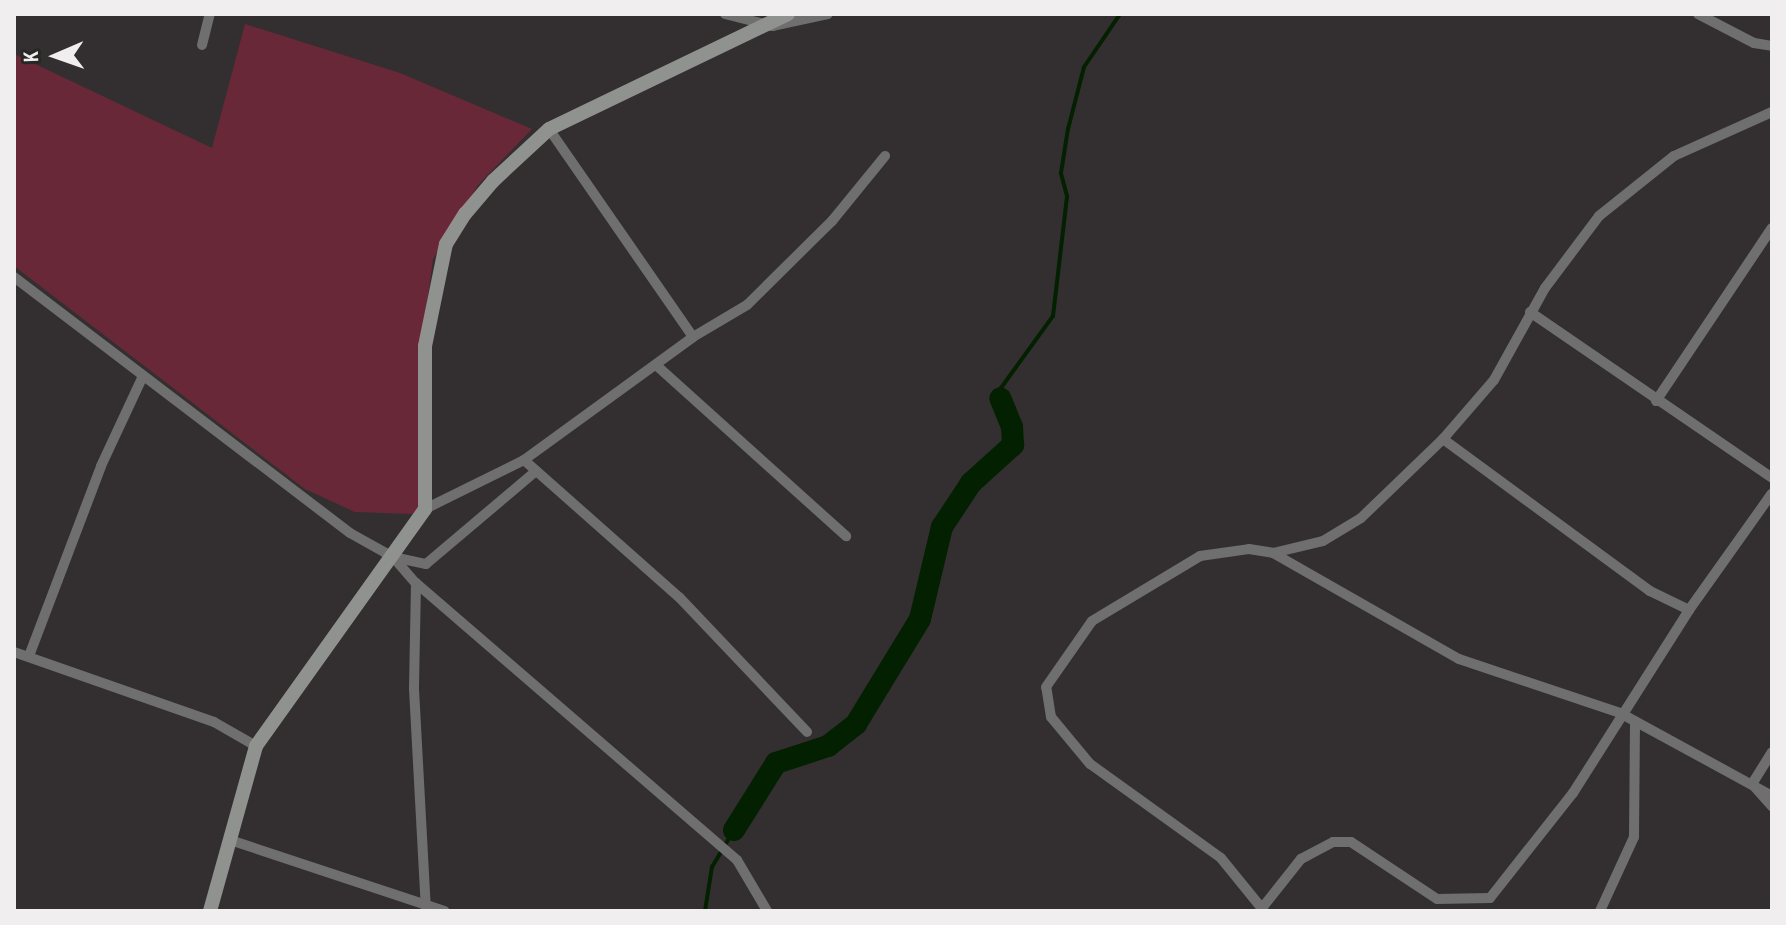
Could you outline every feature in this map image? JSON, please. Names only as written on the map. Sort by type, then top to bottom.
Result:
[{"type":"street","points":[[202,45],[210,14]]},
{"type":"street","points":[[725,14],[772,26],[828,14]]},
{"type":"street","points":[[425,509],[425,346],[446,244],[493,181],[549,129],[772,26],[788,14]]},
{"type":"street","points":[[1698,14],[1754,43],[1772,46]]},
{"type":"street","points":[[1273,553],[1323,541],[1361,518],[1443,439],[1494,380],[1530,312],[1599,216],[1674,156],[1772,112]]},
{"type":"street","points":[[549,129],[693,337]]},
{"type":"street","points":[[210,911],[256,746],[425,509],[524,460],[693,337],[747,305],[832,221],[885,156]]},
{"type":"street","points":[[1656,401],[1772,228]]},
{"type":"street","points":[[14,277],[142,378],[350,533],[393,557],[426,564],[536,471]]},
{"type":"street","points":[[1530,312],[1772,478]]},
{"type":"street","points":[[656,365],[846,536]]},
{"type":"street","points":[[29,656],[101,466],[142,378]]},
{"type":"street","points":[[1443,439],[1650,591],[1689,610]]},
{"type":"street","points":[[524,460],[679,597],[807,732]]},
{"type":"street","points":[[1772,493],[1620,713],[1573,793],[1490,898],[1437,899],[1351,842],[1333,842],[1301,859],[1263,910],[1221,858],[1090,764],[1051,717],[1046,687],[1064,654],[1092,621],[1200,556],[1249,549],[1273,553],[1459,659],[1620,713],[1772,796]]},
{"type":"street","points":[[393,557],[416,583],[737,860],[767,911]]},
{"type":"street","points":[[416,583],[414,689],[425,908]]},
{"type":"street","points":[[14,652],[214,722],[256,746]]},
{"type":"street","points":[[1600,911],[1634,837],[1635,721]]},
{"type":"street","points":[[1752,784],[1772,752]]},
{"type":"street","points":[[1752,784],[1772,806]]},
{"type":"street","points":[[230,840],[425,908],[445,911]]},
{"type":"shaded area","points":[[245,24],[400,73],[532,129],[478,185],[433,259],[423,333],[423,505],[412,514],[355,512],[305,489],[14,266],[14,54],[212,148]]},
{"type":"waterway","points":[[1000,398],[1001,388],[1053,316],[1067,196],[1061,173],[1068,129],[1084,67],[1120,14]]},
{"type":"waterway","points":[[734,830],[776,763],[828,746],[856,724],[920,619],[942,527],[971,483],[1013,445],[1012,427],[1000,398]]},
{"type":"waterway","points":[[705,911],[712,867],[734,830]]}]
